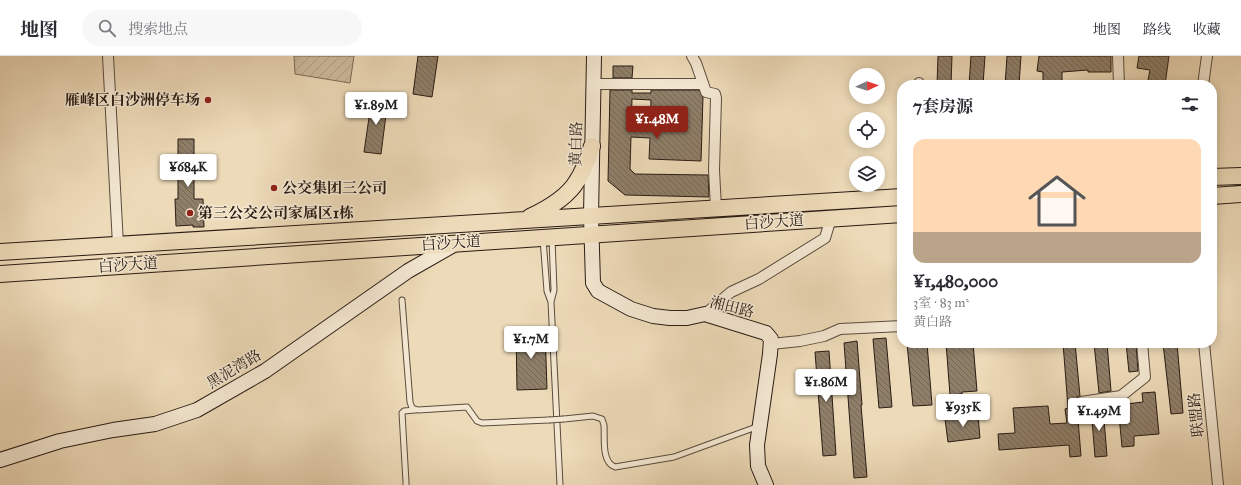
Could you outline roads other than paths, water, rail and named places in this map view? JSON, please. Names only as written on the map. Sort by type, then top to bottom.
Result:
[{"type":"main road","points":[[523,220],[540,213],[559,201],[577,182],[592,146]]},
{"type":"main road","points":[[1217,178],[1241,176]]},
{"type":"main road","points":[[1217,196],[1241,194]]},
{"type":"main road","name":"白沙大道","points":[[0,252],[897,197]]},
{"type":"main road","name":"白沙大道","points":[[0,274],[897,214]]},
{"type":"street","points":[[108,56],[118,245]]},
{"type":"street","name":"黄白路","points":[[591,234],[594,56]]},
{"type":"street","points":[[692,56],[706,92],[714,94],[717,99],[714,170],[716,208]]},
{"type":"street","points":[[1118,56],[1119,80]]},
{"type":"street","points":[[1204,80],[1207,56]]},
{"type":"street","points":[[594,84],[703,84]]},
{"type":"street","points":[[705,314],[731,292],[759,279],[825,238],[831,218]]},
{"type":"street","name":"湘田路","points":[[591,234],[592,283],[598,291],[631,309],[653,316],[687,318],[705,314],[766,333],[771,339],[771,344]]},
{"type":"street","name":"黑泥湾路","points":[[0,460],[60,441],[113,430],[155,424],[197,410],[265,371],[408,271],[457,243]]},
{"type":"street","points":[[766,485],[758,466],[757,445],[771,344],[800,341],[824,336],[840,329],[897,326]]},
{"type":"street","points":[[1082,402],[1121,396],[1144,377],[1142,348]]},
{"type":"street","name":"联盟路","points":[[1204,348],[1218,485]]},
{"type":"lane","points":[[547,237],[547,291],[551,302]]},
{"type":"lane","points":[[547,237],[554,290],[551,302],[560,485]]},
{"type":"lane","points":[[402,300],[410,405],[412,408],[418,410]]},
{"type":"lane","points":[[406,485],[402,413],[404,411],[467,407],[477,421],[482,423],[549,420],[593,416],[602,419],[604,424],[606,458],[611,465],[615,467],[674,457],[760,425]]},
{"type":"place","name":"雁峰区白沙洲停车场","points":[[208,100]]},
{"type":"place","name":"公交集团三公司","points":[[274,188]]},
{"type":"place","name":"第三公交公司家属区1栋","points":[[190,213]]}]
